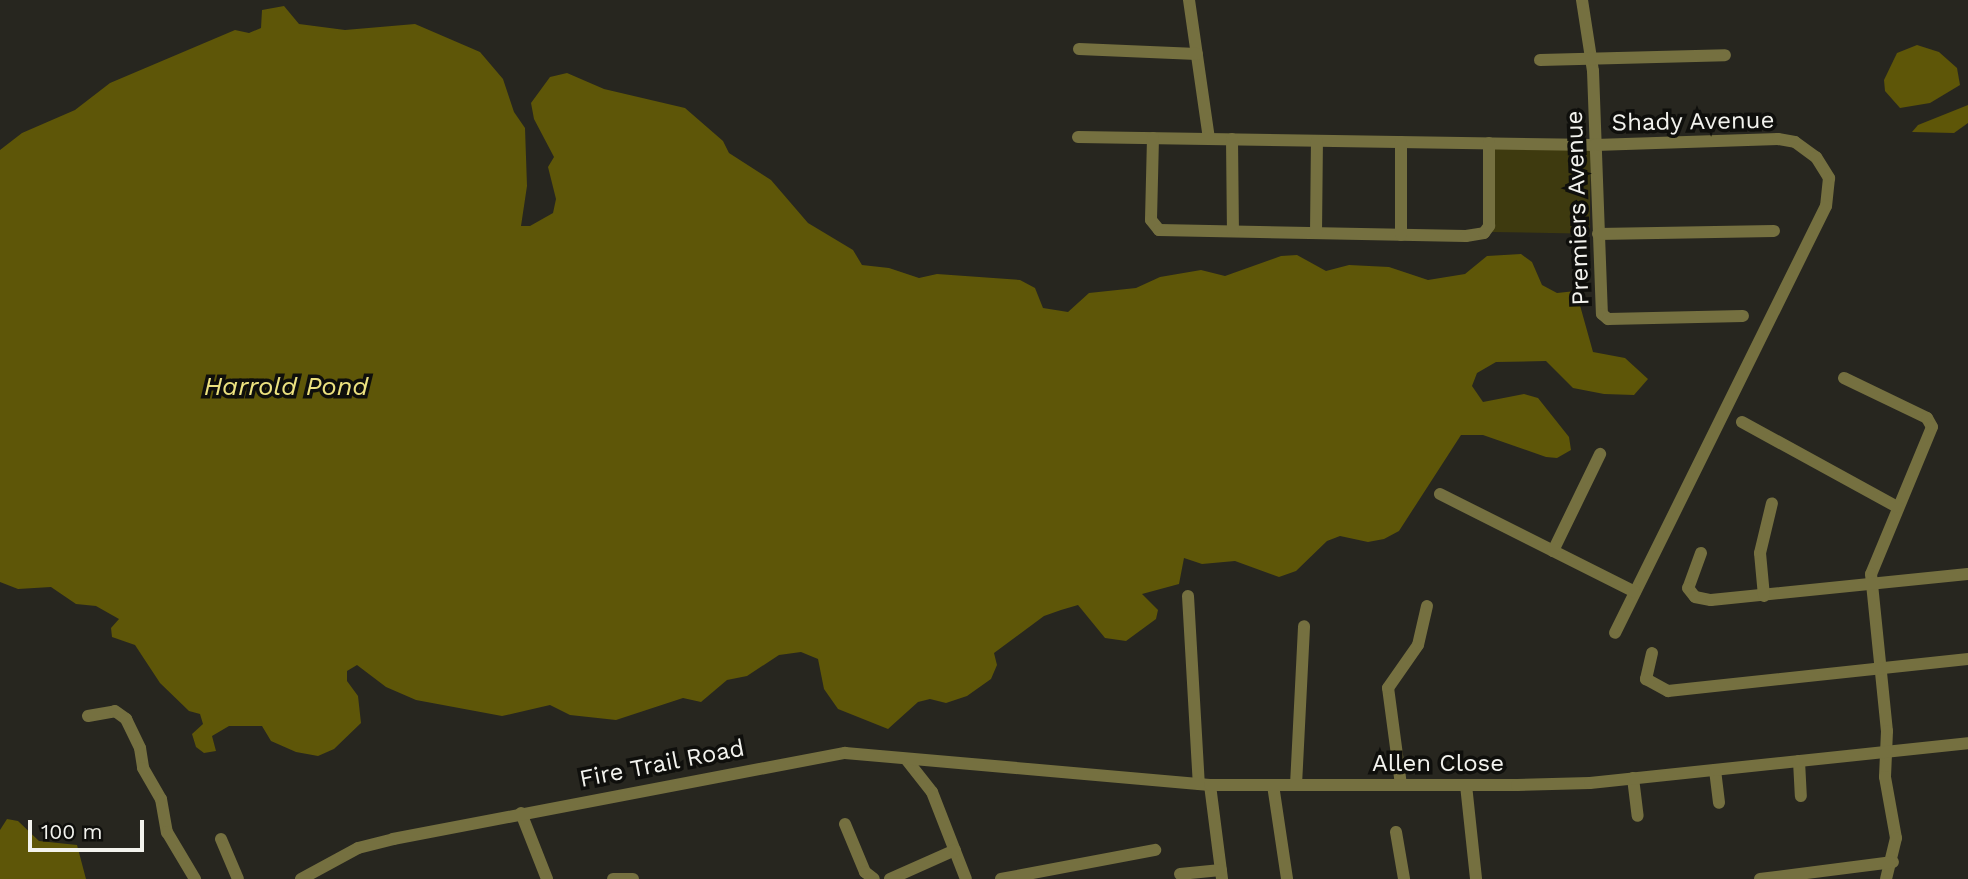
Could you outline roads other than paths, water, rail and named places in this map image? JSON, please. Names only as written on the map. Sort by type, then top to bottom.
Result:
[{"type":"street","points":[[1189,0],[1209,139]]},
{"type":"street","name":"Premiers Avenue","points":[[1582,0],[1592,58],[1599,300],[1605,318],[1743,316]]},
{"type":"street","points":[[1079,49],[1197,54]]},
{"type":"street","points":[[1540,60],[1725,55]]},
{"type":"street","name":"Shady Avenue","points":[[1078,137],[1595,145],[1777,139],[1795,142],[1816,157],[1830,187],[1826,206],[1615,633]]},
{"type":"street","points":[[1153,138],[1151,220],[1155,228],[1466,236],[1486,231],[1489,143]]},
{"type":"street","points":[[1232,139],[1233,231]]},
{"type":"street","points":[[1316,233],[1317,141]]},
{"type":"street","points":[[1401,234],[1402,142]]},
{"type":"street","points":[[1598,234],[1774,231]]},
{"type":"street","points":[[1844,378],[1932,424],[1925,449],[1873,562],[1871,584],[1885,752],[1896,838],[1894,862],[1886,879]]},
{"type":"street","points":[[1742,422],[1897,507]]},
{"type":"street","points":[[1552,551],[1600,454]]},
{"type":"street","points":[[1440,494],[1635,592]]},
{"type":"street","points":[[1763,596],[1759,558],[1772,503]]},
{"type":"street","points":[[1701,553],[1688,584],[1695,597],[1721,600],[1967,571]]},
{"type":"street","points":[[1180,874],[1222,874],[1205,784],[1188,596]]},
{"type":"street","points":[[1401,785],[1388,688],[1418,645],[1427,606]]},
{"type":"street","points":[[1296,785],[1304,626]]},
{"type":"street","points":[[1652,653],[1646,679],[1668,691],[1968,659]]},
{"type":"street","points":[[88,716],[115,711],[126,719],[140,748],[143,768],[161,799],[167,832],[195,879]]},
{"type":"street","name":"Allen Close","points":[[906,759],[1205,784],[1466,785],[1633,778],[1968,743]]},
{"type":"street","name":"Fire Trail Road","points":[[301,879],[358,848],[521,813],[845,752],[906,759]]},
{"type":"street","points":[[906,759],[932,792],[966,879]]},
{"type":"street","points":[[1799,761],[1801,796]]},
{"type":"street","points":[[1715,769],[1719,803]]},
{"type":"street","points":[[1633,778],[1638,816]]},
{"type":"street","points":[[1273,785],[1287,879]]},
{"type":"street","points":[[1466,785],[1476,879]]},
{"type":"street","points":[[521,813],[547,879]]},
{"type":"street","points":[[845,824],[865,872],[874,879]]},
{"type":"street","points":[[1396,832],[1404,879]]},
{"type":"street","points":[[220,839],[238,879]]},
{"type":"street","points":[[890,879],[955,850]]},
{"type":"street","points":[[1001,879],[1034,875],[1155,850]]},
{"type":"street","points":[[1760,879],[1894,862]]},
{"type":"street","points":[[613,879],[633,879]]},
{"type":"water","name":"Harrold Pond","points":[[284,6],[299,24],[345,30],[415,24],[480,52],[503,79],[514,112],[525,128],[527,186],[521,226],[530,226],[553,213],[556,199],[548,167],[554,157],[534,119],[531,103],[550,77],[567,73],[604,89],[685,108],[723,141],[729,153],[771,180],[808,223],[853,250],[862,265],[889,268],[919,278],[937,274],[1020,280],[1035,288],[1043,308],[1068,312],[1089,293],[1136,288],[1160,277],[1201,270],[1225,276],[1281,256],[1297,255],[1326,271],[1349,265],[1389,267],[1428,280],[1465,274],[1487,256],[1521,254],[1532,262],[1542,285],[1557,293],[1576,291],[1593,352],[1625,358],[1648,379],[1634,395],[1604,394],[1573,388],[1546,361],[1496,362],[1477,373],[1472,386],[1483,402],[1524,394],[1538,398],[1569,437],[1571,450],[1557,458],[1546,457],[1483,435],[1461,435],[1399,531],[1384,539],[1368,542],[1340,536],[1327,541],[1296,571],[1279,577],[1235,561],[1202,564],[1184,558],[1179,584],[1142,594],[1158,610],[1156,619],[1126,641],[1105,638],[1078,605],[1044,616],[994,653],[997,665],[991,679],[967,696],[946,703],[930,699],[918,702],[888,729],[838,709],[824,689],[818,659],[801,652],[779,655],[747,676],[727,680],[701,702],[683,698],[616,720],[570,715],[550,705],[502,716],[416,700],[386,687],[357,665],[347,671],[347,681],[358,696],[361,723],[334,749],[318,756],[296,752],[271,741],[262,726],[229,726],[212,736],[216,751],[204,753],[196,747],[192,734],[203,724],[200,714],[189,711],[160,683],[135,645],[112,637],[111,628],[119,619],[96,606],[76,604],[51,587],[18,589],[0,582],[0,150],[22,133],[75,110],[110,83],[235,30],[249,33],[261,28],[262,10]]},
{"type":"water","points":[[1917,45],[1939,52],[1957,68],[1960,85],[1930,103],[1900,108],[1885,91],[1884,80],[1897,53]]},
{"type":"water","points":[[1968,105],[1968,123],[1954,133],[1912,132],[1918,125]]},
{"type":"water","points":[[7,819],[18,821],[39,841],[77,845],[86,879],[0,879],[0,830]]}]
